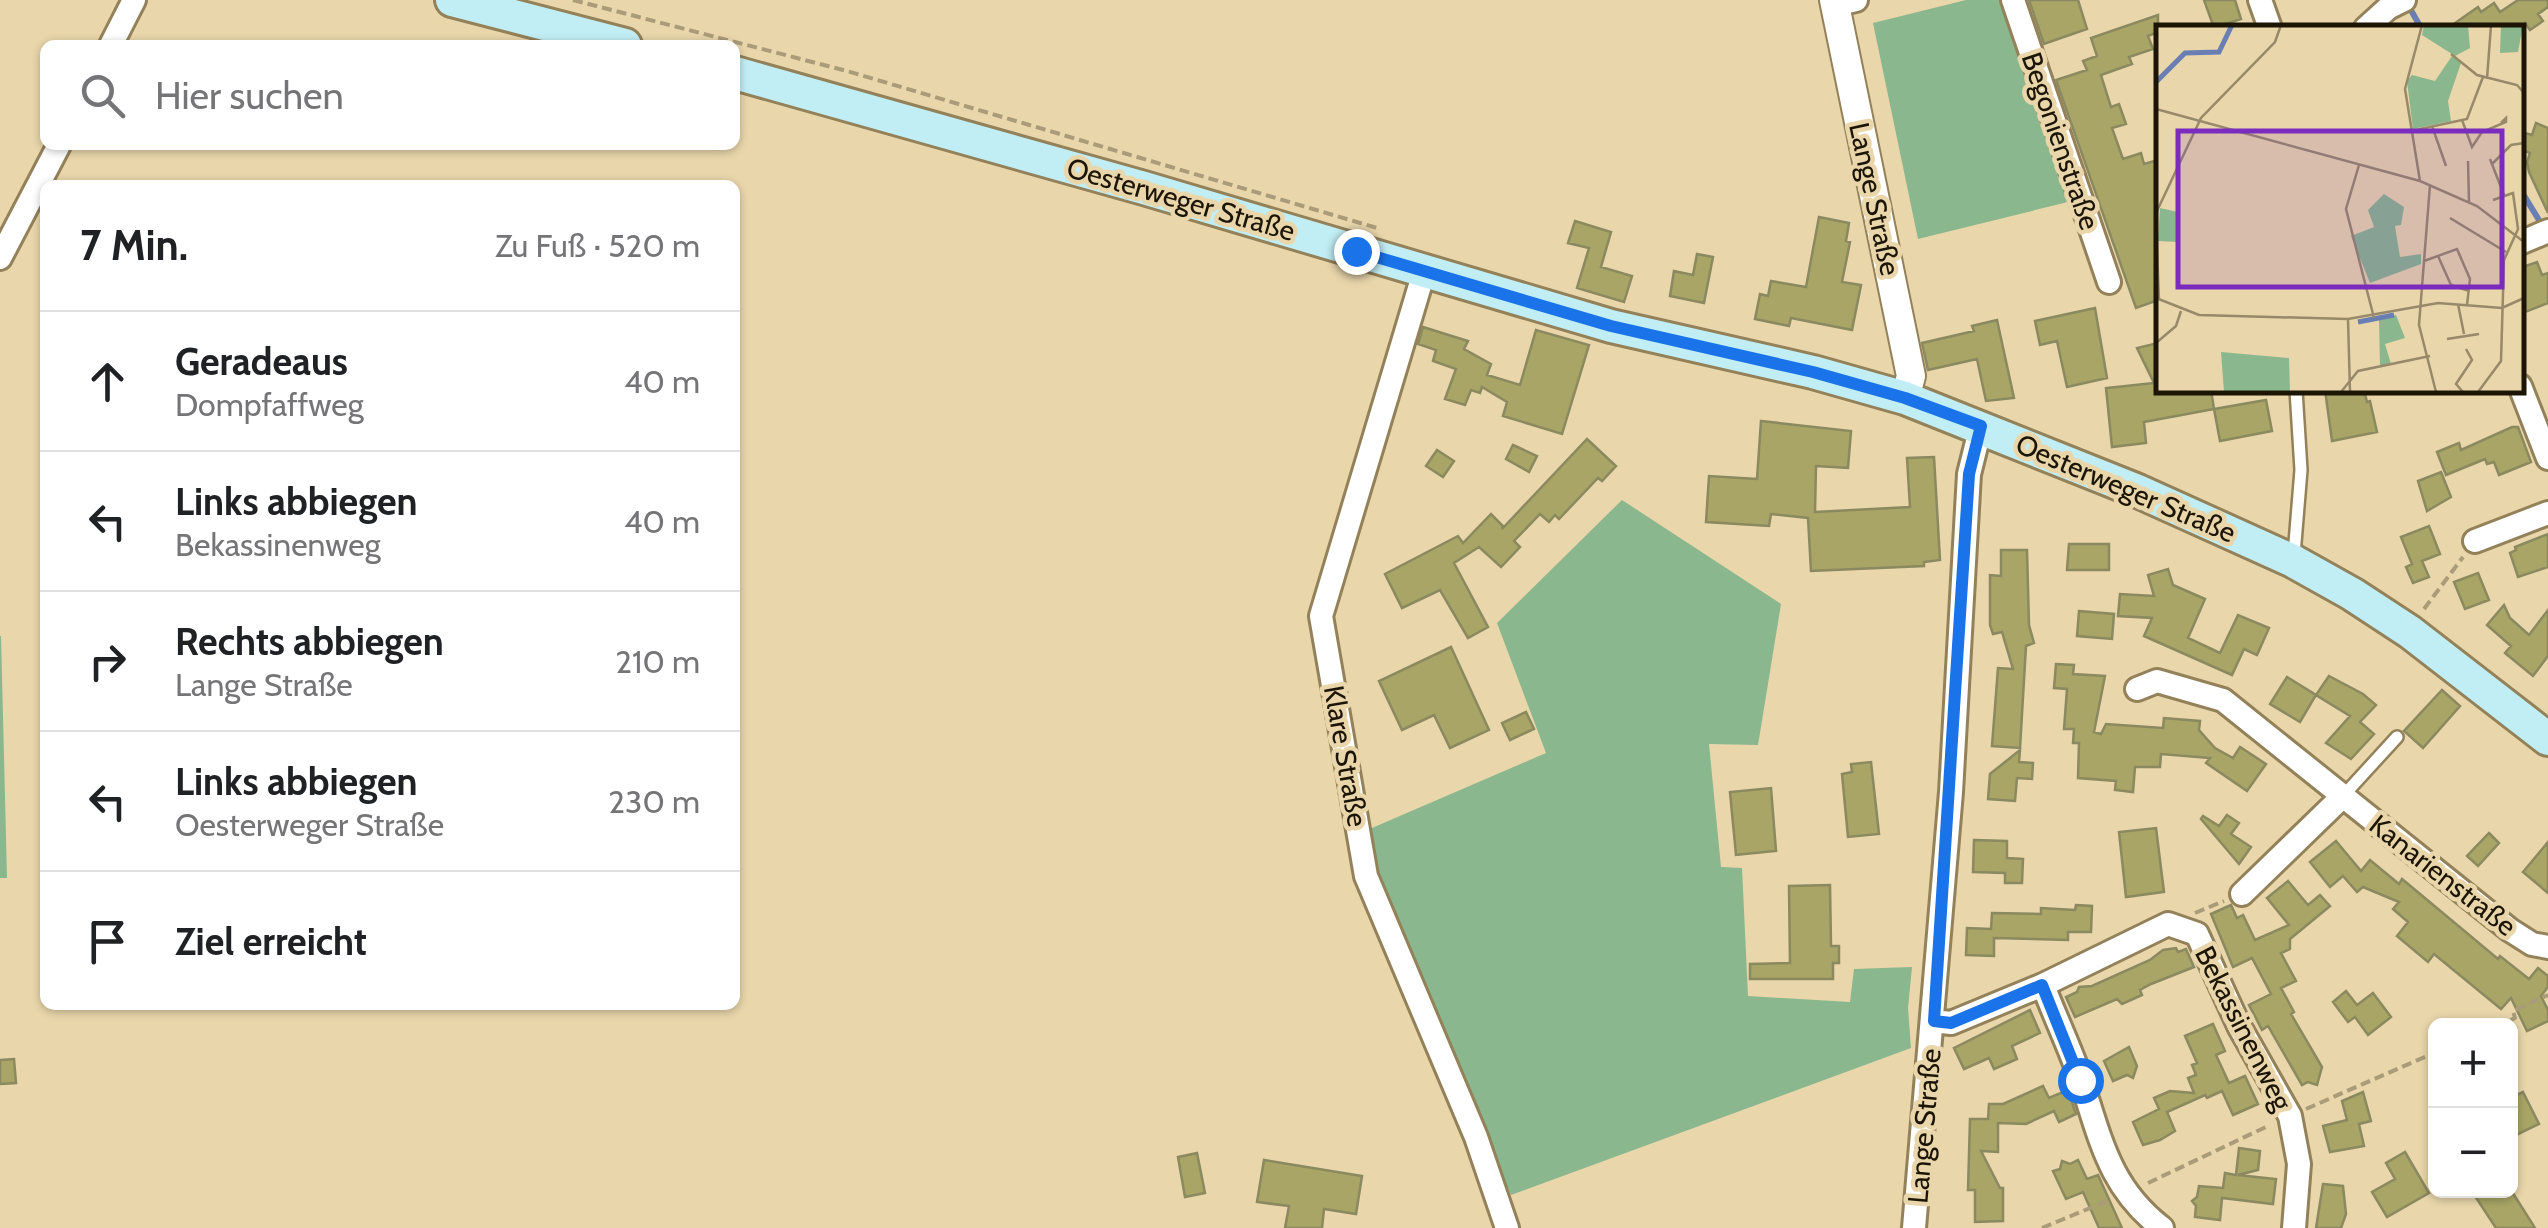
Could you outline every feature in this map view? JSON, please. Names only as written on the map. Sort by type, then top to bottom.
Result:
[{"type":"main road","points":[[452,0],[607,40]]},
{"type":"main road","name":"Oesterweger Straße","points":[[740,74],[1611,326],[1813,372],[1905,398],[2138,491],[2293,561],[2410,632],[2548,739]]},
{"type":"street","points":[[114,40],[134,0]]},
{"type":"street","name":"Begonienstraße","points":[[2012,0],[2109,282]]},
{"type":"street","points":[[2260,0],[2269,25]]},
{"type":"street","points":[[2369,25],[2404,0]]},
{"type":"street","name":"Lange Straße","points":[[1842,2],[1911,376],[1905,398]]},
{"type":"street","points":[[41,180],[56,150]]},
{"type":"street","points":[[0,258],[40,181]]},
{"type":"street","points":[[2523,241],[2548,231]]},
{"type":"street","name":"Klare Straße","points":[[1424,272],[1322,616],[1366,876],[1476,1138],[1507,1228]]},
{"type":"street","points":[[2522,392],[2548,458]]},
{"type":"street","name":"Lange Straße","points":[[1914,1228],[1934,1021],[1969,474],[1981,426]]},
{"type":"street","points":[[2475,541],[2548,513]]},
{"type":"street","name":"Kanarienstraße","points":[[2137,689],[2157,681],[2223,700],[2510,930],[2532,944],[2548,947]]},
{"type":"street","name":"Kanarienstraße","points":[[2242,894],[2343,796]]},
{"type":"street","name":"Bekassinenweg","points":[[1934,1021],[1951,1023],[2042,985],[2168,924],[2197,934],[2239,1026],[2290,1116],[2299,1164],[2294,1228]]},
{"type":"street","points":[[2042,985],[2080,1080],[2104,1156],[2126,1193],[2162,1228]]},
{"type":"lane","points":[[2293,561],[2301,470],[2296,392]]},
{"type":"lane","points":[[2343,796],[2397,737]]},
{"type":"lane","points":[[1366,876],[1370,919]]},
{"type":"path","points":[[574,0],[728,40]]},
{"type":"path","points":[[740,43],[866,76],[1370,224],[1385,233]]},
{"type":"path","points":[[2410,632],[2475,541]]},
{"type":"path","points":[[2168,924],[2242,894]]},
{"type":"path","points":[[2515,1018],[2513,1010],[2548,996]]},
{"type":"path","points":[[2042,1228],[2428,1056]]},
{"type":"green space","points":[[1966,0],[2003,0],[2072,201],[1918,239],[1873,23]]},
{"type":"green space","points":[[1622,500],[1781,604],[1758,745],[1709,744],[1721,867],[1742,868],[1748,996],[1850,1002],[1854,969],[1912,967],[1908,1008],[1911,1048],[1511,1195],[1439,1037],[1373,873],[1365,831],[1546,753],[1497,623]]},
{"type":"green space","points":[[1,636],[7,878],[0,878]]},
{"type":"building","points":[[2029,0],[2078,0],[2087,29],[2044,44]]},
{"type":"building","points":[[2204,0],[2235,0],[2241,19],[2213,25]]},
{"type":"building","points":[[2518,0],[2548,0],[2548,7],[2538,14],[2543,21],[2530,30],[2525,23],[2452,25],[2478,7],[2481,12],[2494,3],[2500,12]]},
{"type":"building","points":[[2158,15],[2156,33],[2148,36],[2153,49],[2129,57],[2132,64],[2101,75],[2111,107],[2119,104],[2126,124],[2112,128],[2123,159],[2141,153],[2144,164],[2156,161],[2156,301],[2136,308],[2056,80],[2087,70],[2083,61],[2097,56],[2091,38]]},
{"type":"building","points":[[2536,123],[2548,128],[2548,213],[2529,172],[2530,153],[2523,150],[2525,133],[2532,135]]},
{"type":"building","points":[[1819,217],[1849,223],[1846,241],[1850,242],[1842,282],[1861,285],[1852,330],[1791,318],[1789,326],[1755,319],[1760,294],[1768,296],[1771,281],[1806,287]]},
{"type":"building","points":[[1575,221],[1611,232],[1601,267],[1632,276],[1624,302],[1577,288],[1589,248],[1568,243]]},
{"type":"building","points":[[1697,254],[1713,257],[1704,303],[1670,296],[1674,271],[1693,275]]},
{"type":"building","points":[[2537,262],[2542,275],[2548,273],[2548,303],[2523,313],[2523,267]]},
{"type":"building","points":[[2095,308],[2107,378],[2067,387],[2057,341],[2040,345],[2035,321]]},
{"type":"building","points":[[1997,320],[2014,398],[1986,401],[1977,359],[1928,370],[1922,343],[1974,331],[1972,326]]},
{"type":"building","points":[[1423,327],[1468,341],[1464,349],[1491,364],[1487,375],[1520,385],[1536,330],[1589,345],[1562,434],[1503,416],[1507,402],[1482,387],[1480,393],[1471,390],[1465,405],[1445,399],[1456,369],[1433,361],[1436,350],[1418,344]]},
{"type":"building","points":[[2156,343],[2156,392],[2211,392],[2214,409],[2144,422],[2146,443],[2112,447],[2106,388],[2154,383],[2137,348]]},
{"type":"building","points":[[2325,392],[2364,392],[2377,432],[2332,441]]},
{"type":"building","points":[[2266,400],[2272,431],[2220,441],[2214,409]]},
{"type":"building","points":[[1761,421],[1851,431],[1848,468],[1816,466],[1815,512],[1910,507],[1907,458],[1934,457],[1940,560],[1924,562],[1924,566],[1811,571],[1808,518],[1771,514],[1769,526],[1706,522],[1709,476],[1757,479]]},
{"type":"building","points":[[2518,427],[2531,462],[2499,475],[2494,462],[2487,464],[2485,459],[2446,475],[2437,452],[2459,443],[2461,450]]},
{"type":"building","points":[[1587,439],[1616,466],[1602,481],[1598,478],[1559,519],[1555,515],[1549,522],[1540,514],[1514,541],[1520,547],[1501,567],[1479,547],[1454,563],[1488,627],[1468,638],[1440,590],[1402,608],[1385,574],[1458,536],[1463,543],[1491,514],[1502,529]]},
{"type":"building","points":[[1513,445],[1537,456],[1529,472],[1506,459]]},
{"type":"building","points":[[1437,450],[1454,461],[1443,477],[1426,466]]},
{"type":"building","points":[[2441,472],[2451,497],[2427,511],[2418,481]]},
{"type":"building","points":[[2429,526],[2440,554],[2422,561],[2429,577],[2413,583],[2406,567],[2412,564],[2401,537]]},
{"type":"building","points":[[2548,534],[2548,567],[2518,577],[2510,553],[2515,547]]},
{"type":"building","points":[[2069,544],[2109,544],[2109,570],[2067,570]]},
{"type":"building","points":[[2001,550],[2027,550],[2029,625],[2034,643],[2026,646],[2020,748],[1992,746],[1998,668],[2013,669],[2002,632],[1993,634],[1990,625],[1990,575],[2001,576]]},
{"type":"building","points":[[2168,569],[2173,585],[2205,599],[2188,638],[2220,653],[2238,615],[2269,628],[2257,655],[2244,649],[2232,675],[2144,636],[2152,618],[2118,616],[2120,594],[2154,596],[2148,575]]},
{"type":"building","points":[[2478,573],[2489,600],[2465,609],[2454,582]]},
{"type":"building","points":[[2504,605],[2510,618],[2529,635],[2548,610],[2548,656],[2533,676],[2505,653],[2511,646],[2487,625]]},
{"type":"building","points":[[2079,611],[2114,614],[2112,639],[2077,636]]},
{"type":"building","points":[[1451,647],[1489,730],[1450,748],[1434,715],[1402,730],[1379,681]]},
{"type":"building","points":[[2056,664],[2074,665],[2073,674],[2105,676],[2094,732],[2101,734],[2106,724],[2163,728],[2164,718],[2200,721],[2199,730],[2215,748],[2233,758],[2240,747],[2266,764],[2247,791],[2206,763],[2210,758],[2161,754],[2160,767],[2135,767],[2133,792],[2115,790],[2116,781],[2078,778],[2079,743],[2073,743],[2074,729],[2064,729],[2067,689],[2054,688]]},
{"type":"building","points":[[2329,676],[2376,705],[2360,722],[2374,734],[2351,759],[2326,743],[2350,716],[2316,695]]},
{"type":"building","points":[[2287,677],[2316,695],[2300,722],[2270,704]]},
{"type":"building","points":[[2442,690],[2460,706],[2423,748],[2404,731]]},
{"type":"building","points":[[1526,712],[1534,729],[1510,740],[1502,723]]},
{"type":"building","points":[[2020,750],[2019,762],[2033,763],[2032,779],[2017,778],[2015,801],[1988,799],[1990,774]]},
{"type":"building","points":[[1871,762],[1879,834],[1848,837],[1842,774],[1852,772],[1851,764]]},
{"type":"building","points":[[1771,788],[1776,851],[1736,855],[1730,792]]},
{"type":"building","points":[[2227,815],[2239,823],[2231,834],[2251,847],[2239,864],[2201,819],[2203,816],[2219,826]]},
{"type":"building","points":[[2156,828],[2164,892],[2126,897],[2119,832]]},
{"type":"building","points":[[2489,833],[2499,843],[2478,866],[2467,856]]},
{"type":"building","points":[[1974,840],[2007,841],[2007,858],[2023,859],[2022,883],[2005,883],[2005,873],[1973,872]]},
{"type":"building","points":[[2336,841],[2361,871],[2370,860],[2399,884],[2402,879],[2498,959],[2500,956],[2529,979],[2538,968],[2548,976],[2548,987],[2541,996],[2548,1021],[2527,1031],[2511,998],[2501,1009],[2434,954],[2428,962],[2397,936],[2408,922],[2393,909],[2399,902],[2363,887],[2357,892],[2343,876],[2330,887],[2310,862]]},
{"type":"building","points":[[2548,842],[2548,893],[2523,872]]},
{"type":"building","points":[[2288,881],[2308,905],[2320,895],[2330,906],[2290,939],[2290,949],[2281,953],[2296,981],[2281,988],[2294,1012],[2291,1014],[2322,1067],[2317,1085],[2302,1085],[2268,1026],[2262,1030],[2249,1005],[2271,994],[2252,958],[2233,967],[2211,914],[2231,905],[2237,918],[2243,915],[2255,940],[2289,925],[2267,898]]},
{"type":"building","points":[[1830,885],[1831,946],[1839,946],[1839,963],[1833,963],[1833,979],[1750,979],[1750,964],[1790,963],[1789,886]]},
{"type":"building","points":[[2076,905],[2092,906],[2091,932],[2068,932],[2068,940],[1994,938],[1994,956],[1966,955],[1967,928],[1991,929],[1992,913],[2041,914],[2041,908],[2075,910]]},
{"type":"building","points":[[2176,948],[2178,952],[2186,949],[2194,967],[2151,984],[2140,990],[2142,995],[2122,1004],[2117,999],[2075,1017],[2066,997],[2079,987],[2092,986],[2150,960],[2163,950]]},
{"type":"building","points":[[2346,991],[2357,1005],[2373,993],[2391,1017],[2368,1035],[2355,1017],[2348,1022],[2333,1002]]},
{"type":"building","points":[[2030,1010],[2040,1033],[2012,1046],[2017,1059],[1994,1069],[1989,1058],[1964,1069],[1954,1048]]},
{"type":"building","points":[[2213,1024],[2225,1051],[2216,1055],[2229,1083],[2245,1076],[2258,1104],[2233,1115],[2222,1091],[2207,1098],[2205,1095],[2167,1112],[2175,1131],[2143,1145],[2133,1122],[2159,1109],[2154,1098],[2170,1091],[2194,1093],[2188,1078],[2196,1075],[2192,1065],[2197,1063],[2185,1036]]},
{"type":"building","points":[[2129,1047],[2137,1066],[2133,1078],[2127,1075],[2113,1081],[2104,1061]]},
{"type":"building","points":[[14,1059],[16,1083],[0,1084],[0,1060]]},
{"type":"building","points":[[2043,1086],[2049,1098],[2068,1090],[2076,1114],[2059,1122],[2054,1111],[2026,1124],[1998,1123],[1998,1152],[1981,1151],[2003,1188],[2003,1221],[1975,1222],[1975,1190],[1968,1190],[1970,1119],[1988,1119],[1989,1104],[2003,1104]]},
{"type":"building","points":[[2363,1092],[2371,1121],[2359,1124],[2364,1146],[2330,1152],[2323,1126],[2347,1120],[2342,1101]]},
{"type":"building","points":[[2523,1092],[2539,1124],[2518,1134],[2518,1108],[2518,1094]]},
{"type":"building","points":[[2239,1148],[2260,1151],[2258,1170],[2238,1175],[2276,1179],[2273,1204],[2222,1198],[2220,1220],[2195,1217],[2196,1206],[2192,1201],[2199,1186],[2223,1188],[2225,1173],[2236,1175]]},
{"type":"building","points":[[2405,1152],[2428,1191],[2387,1217],[2372,1192],[2395,1179],[2386,1163]]},
{"type":"building","points":[[1197,1153],[1205,1193],[1185,1197],[1178,1157]]},
{"type":"building","points":[[1264,1160],[1362,1176],[1356,1214],[1324,1209],[1322,1228],[1285,1228],[1289,1206],[1257,1202]]},
{"type":"building","points":[[2078,1160],[2087,1179],[2098,1175],[2122,1228],[2099,1228],[2083,1192],[2066,1199],[2053,1171],[2060,1169],[2062,1161],[2070,1164]]},
{"type":"building","points":[[2323,1184],[2343,1186],[2346,1214],[2341,1228],[2316,1228]]},
{"type":"building","points":[[2476,1198],[2516,1198],[2535,1228],[2496,1228]]},
{"type":"waterway","points":[[2412,12],[2419,25]]},
{"type":"waterway","points":[[2523,194],[2542,225]]},
{"type":"route","points":[[1356,251],[1611,326],[1813,372],[1905,398],[1981,426],[1969,474],[1934,1021],[1951,1023],[2042,985],[2080,1080]]}]
